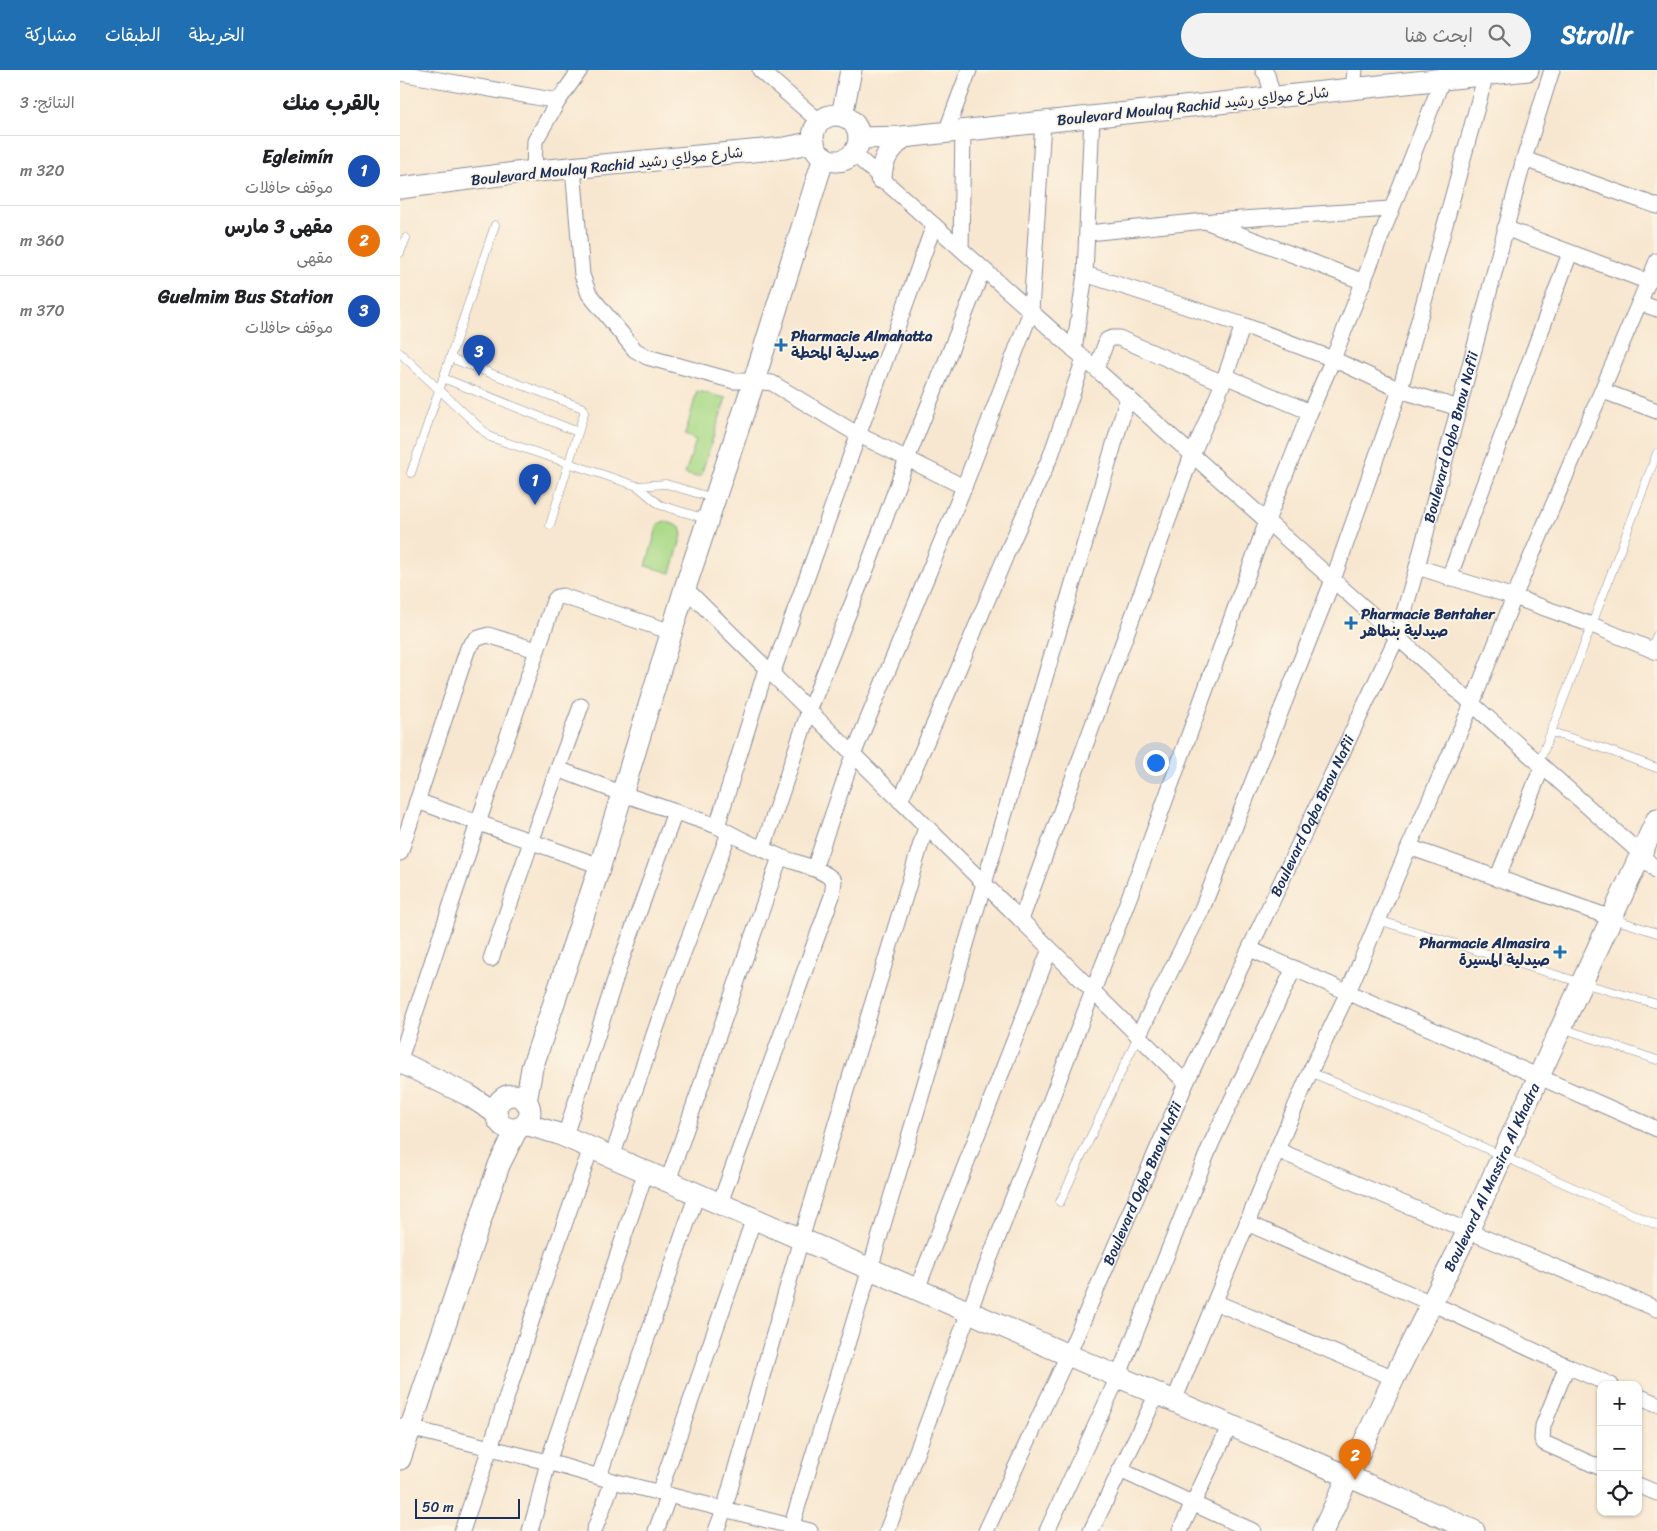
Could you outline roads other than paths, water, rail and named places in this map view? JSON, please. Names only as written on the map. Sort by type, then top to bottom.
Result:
[{"type":"street","points":[[534,171],[535,141],[558,101],[580,70]]},
{"type":"street","points":[[760,70],[820,122]]},
{"type":"street","points":[[842,116],[851,70]]},
{"type":"street","points":[[960,249],[955,131],[969,70]]},
{"type":"street","points":[[1263,70],[1267,76],[1273,97]]},
{"type":"street","name":"Boulevard Moulay Rachid شارع مولاي رشيد","points":[[856,145],[955,131],[1273,97],[1354,79],[1486,74],[1528,70]]},
{"type":"street","name":"Boulevard Oqba Bnou Nafii","points":[[986,1531],[1068,1355],[1186,1083],[1397,637],[1505,228],[1552,70]]},
{"type":"street","points":[[400,73],[558,101]]},
{"type":"street","points":[[1138,1036],[1202,909],[1333,580],[1400,390],[1486,74]]},
{"type":"street","points":[[887,1531],[1180,763],[1267,521],[1310,412],[1334,359],[1390,210],[1444,75]]},
{"type":"street","points":[[856,145],[847,158],[839,161],[831,160],[819,150],[814,134],[820,122],[830,116],[842,116],[849,119],[855,125],[856,145],[881,178],[1641,854],[1657,871]]},
{"type":"street","points":[[900,801],[1010,546],[1052,455],[1079,354],[1088,233],[1092,116]]},
{"type":"street","points":[[814,869],[853,755],[964,487],[1030,311],[1043,122]]},
{"type":"street","points":[[881,178],[882,164],[887,154],[903,137]]},
{"type":"street","name":"Boulevard Moulay Rachid شارع مولاي رشيد","points":[[400,188],[534,171],[784,148],[819,150]]},
{"type":"street","points":[[400,1459],[405,1427],[499,1165],[514,1112],[532,1068],[600,866],[684,588],[754,380],[819,150]]},
{"type":"street","points":[[1524,159],[1657,206]]},
{"type":"street","points":[[573,168],[582,275],[590,294],[635,350],[647,357],[734,381],[754,380],[772,383],[857,434],[964,487]]},
{"type":"street","points":[[1088,233],[1205,221],[1390,210]]},
{"type":"street","points":[[1205,221],[1364,282]]},
{"type":"street","points":[[612,1157],[723,830],[769,671],[934,225]]},
{"type":"street","points":[[1505,228],[1649,282]]},
{"type":"street","points":[[1449,578],[1570,253]]},
{"type":"street","points":[[1091,1531],[1120,1470],[1165,1397],[1215,1302],[1310,1072],[1348,992],[1472,704],[1514,597],[1657,261]]},
{"type":"street","points":[[763,848],[809,711],[983,269]]},
{"type":"street","points":[[1085,274],[1243,325],[1334,359],[1400,390],[1459,408]]},
{"type":"street","points":[[1640,303],[1657,309]]},
{"type":"street","points":[[1021,920],[1192,455],[1224,380],[1243,325]]},
{"type":"street","points":[[1096,369],[1107,340],[1119,338],[1310,412]]},
{"type":"street","points":[[1603,391],[1657,411]]},
{"type":"street","points":[[791,1529],[1128,398]]},
{"type":"street","points":[[1417,567],[1514,597],[1592,625],[1654,651]]},
{"type":"street","points":[[684,588],[1186,1083]]},
{"type":"street","points":[[672,632],[562,596],[557,597],[554,601],[478,823],[400,1061],[468,1095],[514,1112],[591,1148],[1118,1377],[1349,1475],[1474,1531]]},
{"type":"street","points":[[400,853],[468,648],[476,639],[488,634],[536,650]]},
{"type":"street","points":[[491,959],[531,842],[582,706]]},
{"type":"street","points":[[1497,879],[1540,765]]},
{"type":"street","points":[[558,769],[723,830],[780,856],[827,874],[834,881],[832,896],[720,1203]]},
{"type":"street","points":[[416,801],[600,866]]},
{"type":"street","points":[[562,1135],[620,964],[675,812]]},
{"type":"street","name":"Boulevard Al Massira Al Khadra","points":[[1323,1531],[1394,1378],[1468,1232],[1657,819]]},
{"type":"street","points":[[716,1531],[724,1510],[801,1239],[926,827]]},
{"type":"street","points":[[1409,847],[1612,918]]},
{"type":"street","points":[[668,1181],[780,856]]},
{"type":"street","points":[[916,1289],[1050,949]]},
{"type":"street","points":[[1250,949],[1657,1130]]},
{"type":"street","points":[[1047,1531],[1118,1377],[1211,1144],[1294,968]]},
{"type":"street","points":[[462,1531],[542,1288],[591,1148]]},
{"type":"street","points":[[1277,1150],[1657,1310]]},
{"type":"street","points":[[530,1531],[548,1462],[646,1171]]},
{"type":"street","points":[[594,1531],[606,1479],[697,1194]]},
{"type":"street","points":[[656,1531],[664,1494],[754,1218]]},
{"type":"street","points":[[1247,1223],[1431,1303],[1602,1381]]},
{"type":"street","points":[[1215,1302],[1394,1378]]},
{"type":"street","points":[[1567,1366],[1543,1426],[1542,1439],[1544,1443],[1597,1466]]},
{"type":"street","points":[[1642,1398],[1657,1404]]},
{"type":"street","points":[[1180,1531],[1230,1425]]},
{"type":"street","points":[[405,1427],[548,1462],[791,1529],[810,1531]]},
{"type":"street","points":[[1120,1470],[1253,1531]]},
{"type":"street","points":[[1642,1487],[1657,1493]]},
{"type":"lane","points":[[411,473],[495,226]]},
{"type":"lane","points":[[400,253],[406,238]]},
{"type":"lane","points":[[400,354],[490,437],[637,486],[660,505],[708,519]]},
{"type":"lane","points":[[450,358],[582,407],[584,413],[550,525]]},
{"type":"lane","points":[[443,378],[578,432]]},
{"type":"lane","points":[[1540,765],[1657,453]]},
{"type":"lane","points":[[637,486],[666,484],[714,499]]},
{"type":"lane","points":[[1654,651],[1657,635]]},
{"type":"lane","points":[[1551,732],[1657,768]]},
{"type":"lane","points":[[1612,918],[1657,933]]},
{"type":"lane","points":[[1378,920],[1582,983],[1657,1004]]},
{"type":"lane","points":[[1561,1028],[1657,1060]]},
{"type":"lane","points":[[1060,1202],[1138,1036]]},
{"type":"lane","points":[[1310,1072],[1657,1225]]},
{"type":"place","name":"Pharmacie Almahatta صيدلية المحطة","points":[[781,345]]},
{"type":"place","name":"Guelmim Bus Station","points":[[479,376]]},
{"type":"place","name":"Egleimín","points":[[535,505]]},
{"type":"place","name":"Pharmacie Bentaher صيدلية بنطاهر","points":[[1351,623]]},
{"type":"place","name":"Pharmacie Almasira صيدلية المسيرة","points":[[1560,952]]},
{"type":"place","name":"مقهى 3 مارس","points":[[1355,1480]]}]
